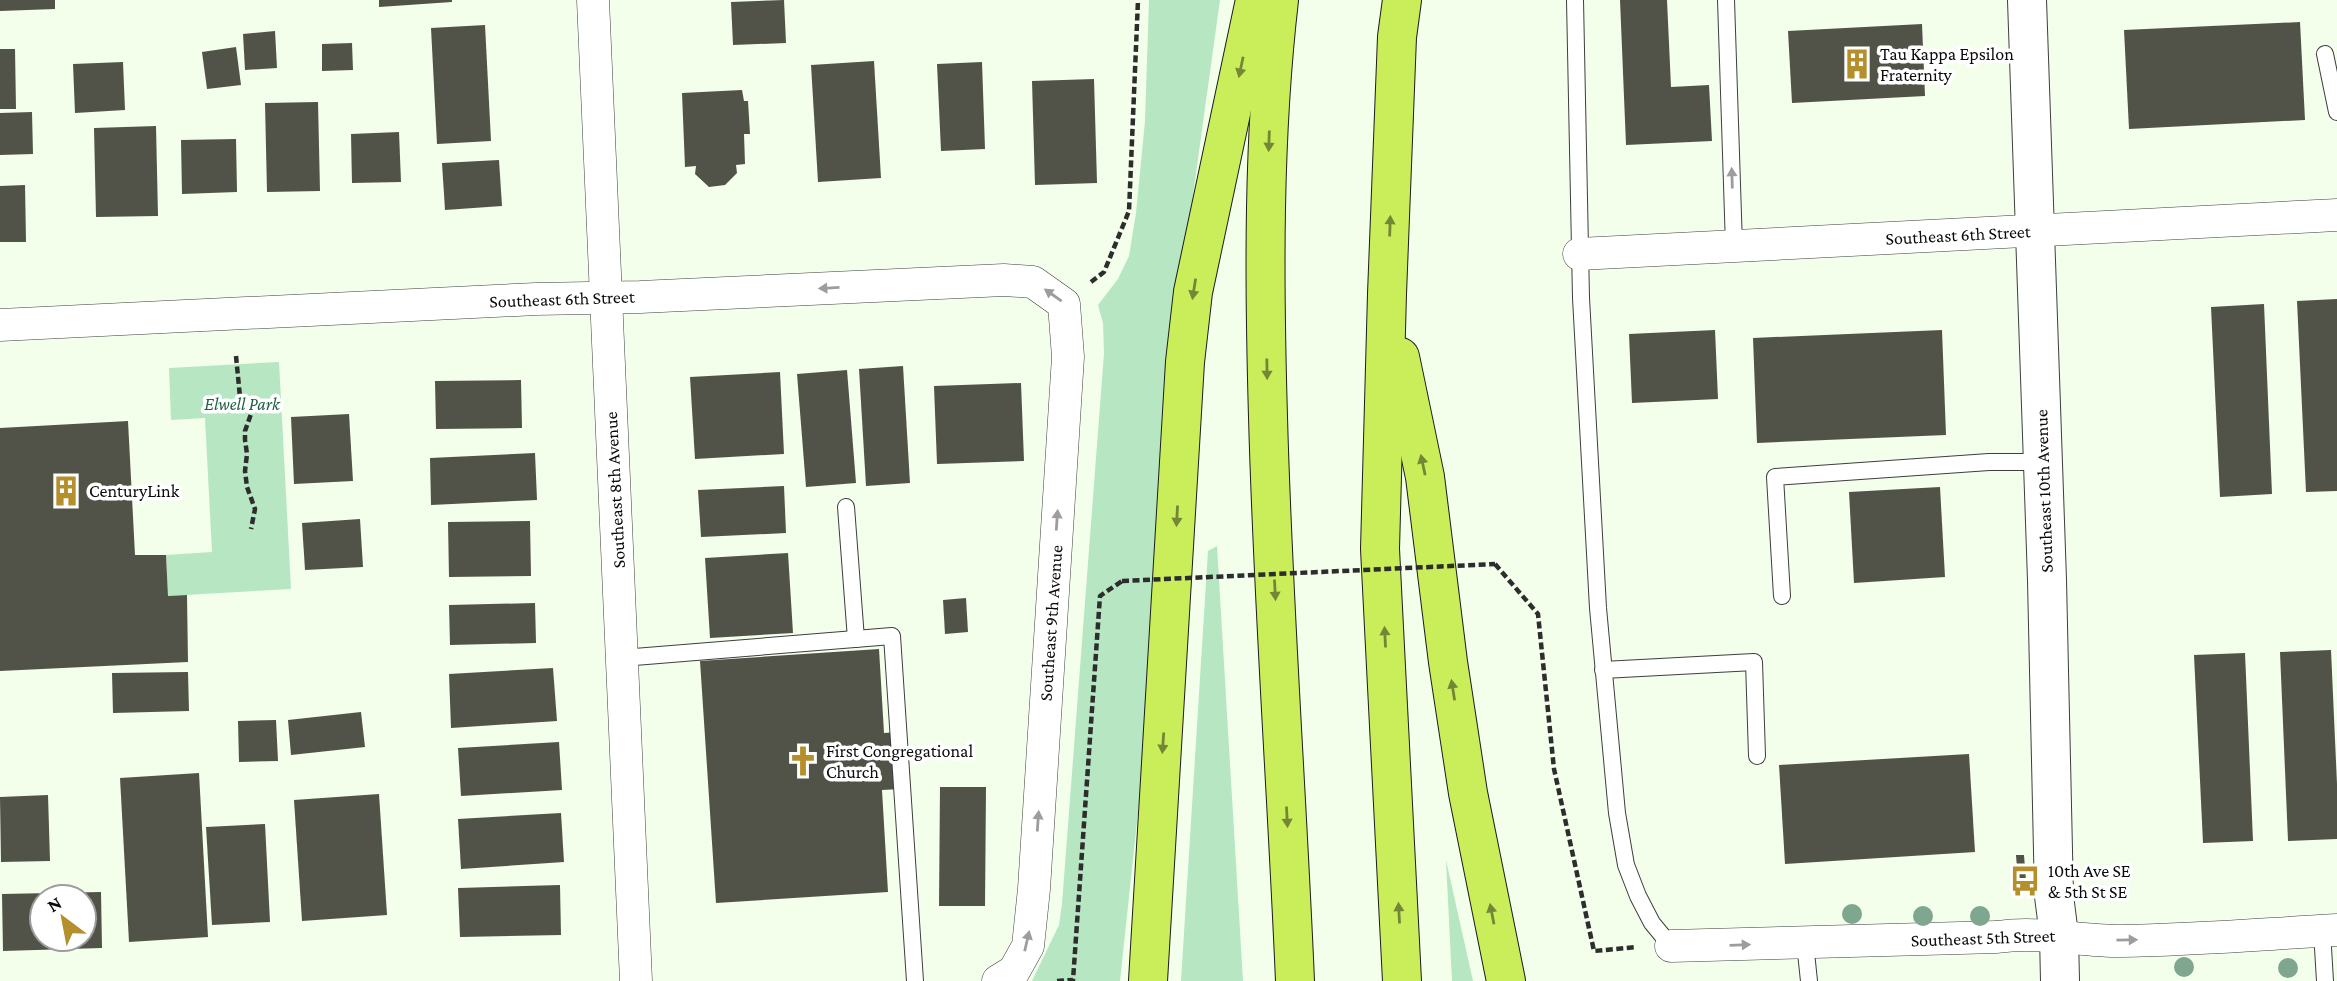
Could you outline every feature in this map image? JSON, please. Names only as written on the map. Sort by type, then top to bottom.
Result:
[{"type":"highway","points":[[1148,981],[1185,362],[1193,292],[1255,0]]},
{"type":"highway","points":[[1279,0],[1272,61],[1265,275],[1271,522],[1295,981]]},
{"type":"highway","points":[[1402,0],[1397,37],[1380,549],[1402,981]]},
{"type":"highway","points":[[1387,294],[1425,477],[1468,793],[1506,981]]},
{"type":"street","name":"Southeast 8th Avenue","points":[[593,0],[636,981]]},
{"type":"street","name":"Southeast 10th Avenue","points":[[2027,0],[2054,897],[2059,935],[2060,981]]},
{"type":"street","name":"Southeast 6th Street","points":[[1579,254],[2337,215]]},
{"type":"street","name":"Southeast 6th Street","points":[[0,325],[1004,280],[1033,282],[1064,304],[1068,357]]},
{"type":"street","name":"Southeast 9th Avenue","points":[[998,981],[1014,971],[1028,946],[1034,889],[1068,357]]},
{"type":"street","name":"Southeast 5th Street","points":[[1671,946],[1997,937],[2015,934],[2130,940],[2330,931]]},
{"type":"lane","points":[[1575,0],[1579,254],[1598,608],[1617,813],[1626,865],[1638,895],[1652,923],[1671,946]]},
{"type":"lane","points":[[1726,0],[1734,246]]},
{"type":"lane","points":[[2325,54],[2337,112]]},
{"type":"lane","points":[[1782,596],[1776,477],[1989,462],[2043,462]]},
{"type":"lane","points":[[846,507],[856,639]]},
{"type":"lane","points":[[622,658],[892,636],[915,981]]},
{"type":"lane","points":[[1603,670],[1754,662],[1757,756]]},
{"type":"lane","points":[[2325,981],[2330,931]]},
{"type":"lane","points":[[1805,943],[1809,981]]},
{"type":"path","points":[[1085,287],[1104,272],[1129,211],[1138,0]]},
{"type":"path","points":[[236,356],[240,397],[251,414],[244,440],[247,486],[255,509],[251,529]]},
{"type":"path","points":[[1057,981],[1073,980],[1100,596],[1122,581],[1495,564],[1538,614],[1555,769],[1594,950],[1671,946]]},
{"type":"green space","points":[[1149,0],[1220,0],[1183,267],[1147,728],[1120,981],[1032,981],[1059,925],[1062,904],[1104,353],[1103,323],[1098,305],[1118,279],[1129,256],[1145,121]]},
{"type":"green space","name":"Elwell Park","points":[[279,362],[291,589],[168,596],[166,555],[212,552],[205,418],[171,420],[169,368]]},
{"type":"green space","points":[[1217,546],[1243,981],[1181,981],[1208,551]]},
{"type":"green space","points":[[1446,860],[1473,981],[1452,981]]},
{"type":"building","points":[[0,0],[55,0],[55,9],[0,11]]},
{"type":"building","points":[[379,0],[452,0],[452,2],[379,7]]},
{"type":"building","points":[[784,0],[786,43],[733,45],[731,2]]},
{"type":"building","points":[[1620,0],[1667,0],[1671,87],[1709,85],[1712,141],[1626,145]]},
{"type":"building","points":[[2300,22],[2305,120],[2129,129],[2124,30]]},
{"type":"building","name":"Tau Kappa Epsilon Fraternity","points":[[1922,24],[1925,96],[1792,103],[1788,31]]},
{"type":"building","points":[[485,25],[491,141],[437,144],[431,28]]},
{"type":"building","points":[[275,31],[277,68],[245,70],[243,34]]},
{"type":"building","points":[[352,43],[353,70],[322,71],[322,44]]},
{"type":"building","points":[[236,47],[241,85],[207,89],[202,52]]},
{"type":"building","points":[[0,49],[15,49],[16,109],[0,109]]},
{"type":"building","points":[[874,61],[881,178],[818,182],[811,65]]},
{"type":"building","points":[[123,62],[125,110],[75,113],[73,64]]},
{"type":"building","points":[[982,62],[985,149],[941,151],[937,64]]},
{"type":"building","points":[[1094,79],[1097,183],[1035,185],[1032,81]]},
{"type":"building","points":[[742,90],[744,101],[748,101],[750,134],[744,134],[745,164],[736,165],[737,173],[725,185],[709,187],[695,174],[696,166],[685,167],[682,93]]},
{"type":"building","points":[[318,102],[320,191],[267,192],[265,103]]},
{"type":"building","points":[[32,112],[33,154],[0,155],[0,113]]},
{"type":"building","points":[[156,126],[158,216],[96,217],[94,128]]},
{"type":"building","points":[[399,132],[401,182],[352,183],[351,134]]},
{"type":"building","points":[[236,139],[237,192],[182,194],[181,140]]},
{"type":"building","points":[[499,160],[502,206],[445,210],[442,163]]},
{"type":"building","points":[[25,185],[26,242],[0,242],[0,186]]},
{"type":"building","points":[[2337,299],[2337,491],[2306,492],[2297,301]]},
{"type":"building","points":[[2264,304],[2272,494],[2220,497],[2211,307]]},
{"type":"building","points":[[1715,330],[1718,399],[1632,403],[1629,334]]},
{"type":"building","points":[[1942,330],[1946,435],[1757,443],[1753,338]]},
{"type":"building","points":[[903,366],[910,483],[866,486],[859,369]]},
{"type":"building","points":[[847,370],[856,483],[806,487],[797,374]]},
{"type":"building","points":[[780,372],[784,454],[695,459],[690,377]]},
{"type":"building","points":[[521,380],[522,428],[436,429],[435,381]]},
{"type":"building","points":[[1021,383],[1024,461],[937,464],[934,386]]},
{"type":"building","points":[[349,414],[353,481],[294,484],[291,417]]},
{"type":"building","name":"CenturyLink","points":[[128,421],[135,555],[166,555],[168,596],[187,595],[188,662],[0,671],[0,428]]},
{"type":"building","points":[[535,453],[537,500],[431,505],[430,458]]},
{"type":"building","points":[[784,486],[786,533],[701,537],[698,490]]},
{"type":"building","points":[[1940,487],[1945,577],[1854,583],[1849,492]]},
{"type":"building","points":[[360,519],[363,567],[305,570],[302,523]]},
{"type":"building","points":[[530,521],[531,576],[449,577],[448,522]]},
{"type":"building","points":[[788,553],[793,633],[710,638],[705,558]]},
{"type":"building","points":[[966,598],[968,632],[945,634],[943,600]]},
{"type":"building","points":[[535,603],[536,643],[450,645],[449,605]]},
{"type":"building","name":"First Congregational Church","points":[[879,649],[884,733],[897,732],[901,789],[882,790],[888,892],[716,903],[700,661]]},
{"type":"building","points":[[2331,650],[2337,839],[2288,841],[2280,652]]},
{"type":"building","points":[[2245,653],[2253,841],[2203,843],[2194,655]]},
{"type":"building","points":[[553,668],[557,721],[451,728],[449,674]]},
{"type":"building","points":[[188,672],[189,711],[113,713],[112,673]]},
{"type":"building","points":[[361,712],[365,747],[291,755],[288,720]]},
{"type":"building","points":[[276,720],[278,761],[239,762],[238,721]]},
{"type":"building","points":[[559,742],[562,790],[461,796],[458,748]]},
{"type":"building","points":[[1969,754],[1975,852],[1785,864],[1779,765]]},
{"type":"building","points":[[199,773],[208,937],[129,942],[120,778]]},
{"type":"building","points":[[940,787],[986,787],[985,906],[939,906]]},
{"type":"building","points":[[379,794],[387,915],[302,921],[294,800]]},
{"type":"building","points":[[48,795],[50,861],[1,862],[0,797]]},
{"type":"building","points":[[561,813],[564,862],[461,869],[458,819]]},
{"type":"building","points":[[265,824],[270,922],[212,925],[206,827]]},
{"type":"building","points":[[2016,855],[2024,855],[2026,881],[2018,881]]},
{"type":"building","points":[[560,885],[561,935],[460,937],[458,888]]},
{"type":"building","points":[[98,892],[101,892],[102,948],[98,948]]},
{"type":"building","points":[[28,893],[28,950],[3,951],[2,894]]},
{"type":"place","name":"Tau Kappa Epsilon Fraternity","points":[[1857,64]]},
{"type":"place","name":"CenturyLink","points":[[66,491]]},
{"type":"place","name":"First Congregational Church","points":[[803,761]]},
{"type":"place","name":"10th Ave SE & 5th St SE","points":[[2025,881]]}]
